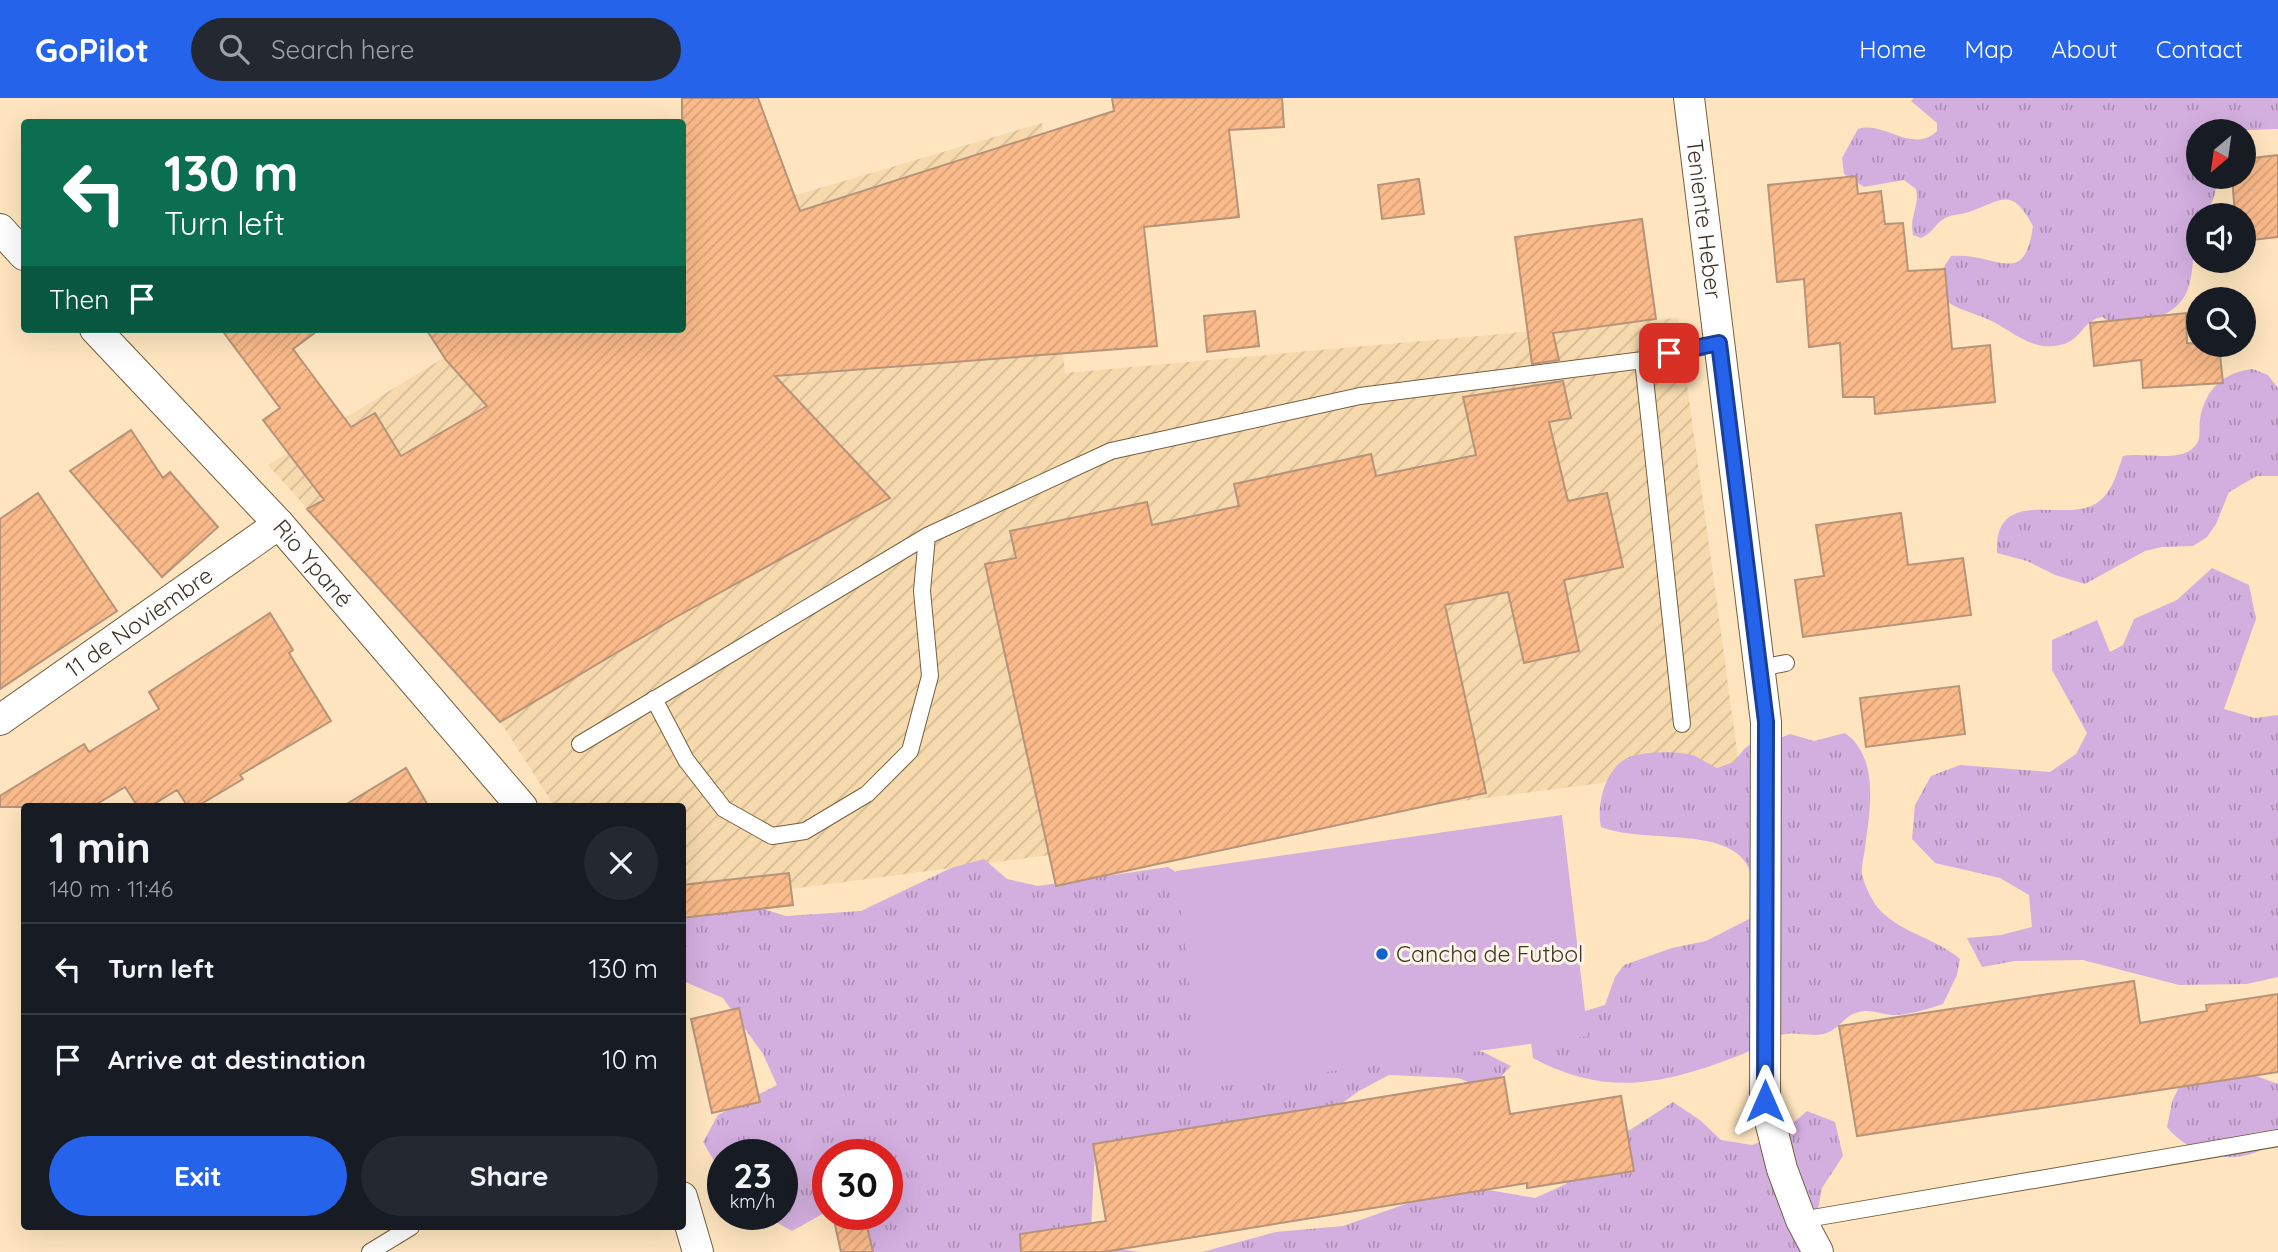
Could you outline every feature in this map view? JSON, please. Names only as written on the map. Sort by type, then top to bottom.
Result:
[{"type":"street","name":"Teniente Heber","points":[[1689,98],[1719,343],[1773,665],[1766,722],[1765,1101],[1782,1169],[1801,1220],[1818,1252]]},
{"type":"street","points":[[0,229],[21,252]]},
{"type":"street","name":"Rio Ypané","points":[[99,333],[279,524],[519,803]]},
{"type":"street","name":"11 de Noviembre","points":[[0,720],[279,524]]},
{"type":"street","points":[[686,1211],[698,1252]]},
{"type":"lane","points":[[580,744],[927,536],[1111,451],[1360,396],[1643,360],[1719,343]]},
{"type":"lane","points":[[1643,360],[1682,724]]},
{"type":"lane","points":[[654,699],[686,760],[724,809],[772,836],[805,831],[867,794],[910,751],[930,676],[922,591],[927,536]]},
{"type":"lane","points":[[1801,1220],[2278,1138]]},
{"type":"lane","points":[[370,1252],[406,1230]]},
{"type":"shaded area","points":[[1042,123],[1065,373],[1678,318],[1739,765],[686,903],[686,803],[552,803],[503,726],[268,465],[484,333],[686,333],[686,227]]},
{"type":"green space","points":[[1914,98],[2278,98],[2278,129],[2256,130],[2256,119],[2186,119],[2186,189],[2216,189],[2212,203],[2186,203],[2186,273],[2191,273],[2186,294],[2172,309],[2148,322],[2135,326],[2118,325],[2102,317],[2091,322],[2070,342],[2042,346],[2022,339],[1945,300],[1942,270],[1951,256],[1968,256],[2006,263],[2015,263],[2023,257],[2029,246],[2033,226],[2018,205],[2012,201],[1998,201],[1948,217],[1921,238],[1913,235],[1912,228],[1917,201],[1916,189],[1904,180],[1864,187],[1844,174],[1842,158],[1858,129],[1868,127],[1918,140],[1937,131],[1937,123],[1911,101]]},
{"type":"green space","points":[[2253,369],[2268,375],[2278,388],[2278,476],[2257,476],[2229,492],[2216,524],[2207,537],[2193,546],[2162,547],[2145,551],[2085,584],[2055,575],[2027,561],[1997,553],[1999,532],[2007,519],[2019,512],[2067,510],[2097,503],[2111,488],[2123,456],[2168,456],[2192,449],[2199,439],[2200,419],[2211,391],[2225,378]]},
{"type":"green space","points":[[2212,568],[2249,585],[2256,619],[2224,709],[2255,718],[2278,715],[2278,977],[2247,984],[2179,985],[2083,960],[2015,961],[1982,967],[1967,938],[2001,935],[2032,927],[2029,895],[2000,878],[1935,863],[1912,839],[1915,805],[1931,776],[1960,765],[2050,772],[2076,754],[2087,733],[2052,670],[2052,640],[2097,620],[2110,652],[2123,645],[2134,619],[2177,600]]},
{"type":"green space","points":[[1845,733],[1864,756],[1868,770],[1870,802],[1862,868],[1864,882],[1883,914],[1960,959],[1957,975],[1943,1004],[1897,1015],[1859,1012],[1824,1034],[1781,1035],[1716,1064],[1663,1079],[1613,1082],[1587,1079],[1560,1071],[1533,1058],[1531,1042],[1572,1015],[1605,1005],[1615,977],[1624,965],[1672,948],[1706,941],[1749,919],[1753,885],[1746,863],[1730,849],[1707,841],[1625,833],[1601,827],[1602,797],[1615,767],[1632,756],[1667,752],[1691,755],[1717,768],[1734,762],[1744,749],[1757,739],[1775,740],[1790,734],[1814,741]]},
{"type":"green space","name":"Cancha de Futbol","points":[[1562,815],[1588,1036],[1202,1089],[1176,871]]},
{"type":"green space","points":[[984,859],[1007,879],[1038,886],[1168,867],[1452,1046],[1483,1052],[1511,1066],[1489,1090],[1458,1078],[1389,1075],[1359,1091],[1303,1131],[1196,1129],[1125,1138],[1095,1151],[1091,1232],[1118,1249],[1141,1252],[853,1252],[868,1230],[903,1230],[903,1139],[812,1139],[812,1220],[798,1228],[798,1139],[707,1139],[707,1149],[703,1142],[718,1115],[777,1085],[763,1054],[723,998],[686,982],[686,895],[728,898],[786,916],[861,911],[951,868]]},
{"type":"green space","points":[[2229,1066],[2278,1084],[2278,1138],[2265,1148],[2236,1157],[2206,1153],[2191,1147],[2167,1127],[2172,1102],[2182,1080]]},
{"type":"green space","points":[[1673,1102],[1700,1120],[1721,1140],[1752,1145],[1779,1135],[1807,1111],[1835,1122],[1843,1156],[1822,1188],[1810,1252],[1202,1252],[1276,1232],[1343,1226],[1437,1193],[1471,1187],[1535,1198],[1566,1184],[1575,1153],[1599,1132],[1630,1130]]},
{"type":"building","points":[[682,98],[758,98],[800,211],[1114,111],[1112,98],[1282,98],[1284,127],[1229,130],[1239,217],[1144,227],[1157,346],[775,376],[890,498],[678,616],[500,722],[307,509],[324,500],[263,420],[280,408],[224,333],[315,333],[293,349],[351,427],[375,413],[401,456],[487,406],[446,360],[429,333],[686,333],[686,119],[682,119]]},
{"type":"building","points":[[2278,155],[2278,237],[2256,240],[2256,203],[2234,203],[2233,189],[2256,189],[2256,158]]},
{"type":"building","points":[[1856,176],[1858,194],[1881,191],[1885,224],[1903,223],[1908,271],[1945,269],[1952,349],[1990,345],[1995,402],[1875,414],[1874,397],[1843,397],[1840,343],[1809,347],[1804,279],[1777,282],[1768,185]]},
{"type":"building","points":[[1419,179],[1424,214],[1382,219],[1378,185]]},
{"type":"building","points":[[1642,219],[1656,319],[1553,333],[1559,360],[1532,364],[1515,237]]},
{"type":"building","points":[[1255,311],[1259,346],[1207,352],[1204,316]]},
{"type":"building","points":[[2186,313],[2186,357],[2220,357],[2223,383],[2143,388],[2141,360],[2094,366],[2090,323]]},
{"type":"building","points":[[1563,381],[1571,418],[1549,422],[1568,501],[1607,493],[1623,567],[1564,580],[1579,651],[1524,663],[1508,592],[1445,605],[1486,793],[1056,886],[985,564],[1016,558],[1010,531],[1147,502],[1152,525],[1239,506],[1234,484],[1371,454],[1376,476],[1476,455],[1463,397]]},
{"type":"building","points":[[131,430],[163,478],[170,472],[218,527],[162,577],[70,471]]},
{"type":"building","points":[[38,493],[117,611],[0,689],[0,519]]},
{"type":"building","points":[[1901,513],[1908,565],[1963,558],[1971,615],[1803,637],[1795,580],[1824,576],[1816,525]]},
{"type":"building","points":[[270,613],[293,650],[289,653],[331,721],[240,775],[243,779],[203,803],[185,803],[177,790],[156,803],[135,803],[125,787],[99,803],[21,803],[21,807],[0,807],[0,796],[84,744],[89,752],[159,709],[149,692]]},
{"type":"building","points":[[1959,686],[1965,734],[1866,747],[1860,698]]},
{"type":"building","points":[[406,768],[427,803],[349,803]]},
{"type":"building","points":[[789,873],[793,905],[686,918],[686,885]]},
{"type":"building","points":[[2134,981],[2140,1023],[2207,1011],[2206,1005],[2278,994],[2278,1072],[1857,1136],[1839,1026]]},
{"type":"building","points":[[739,1008],[760,1102],[712,1113],[691,1019]]},
{"type":"building","points":[[1504,1077],[1510,1114],[1621,1096],[1634,1171],[1527,1188],[1527,1183],[1103,1252],[1021,1252],[1020,1234],[1106,1221],[1093,1144]]},
{"type":"building","points":[[836,1230],[868,1230],[873,1252],[841,1252]]},
{"type":"place","name":"Cancha de Futbol","points":[[1382,954]]},
{"type":"route","points":[[1669,353],[1719,343],[1766,722],[1765,1101]]}]
